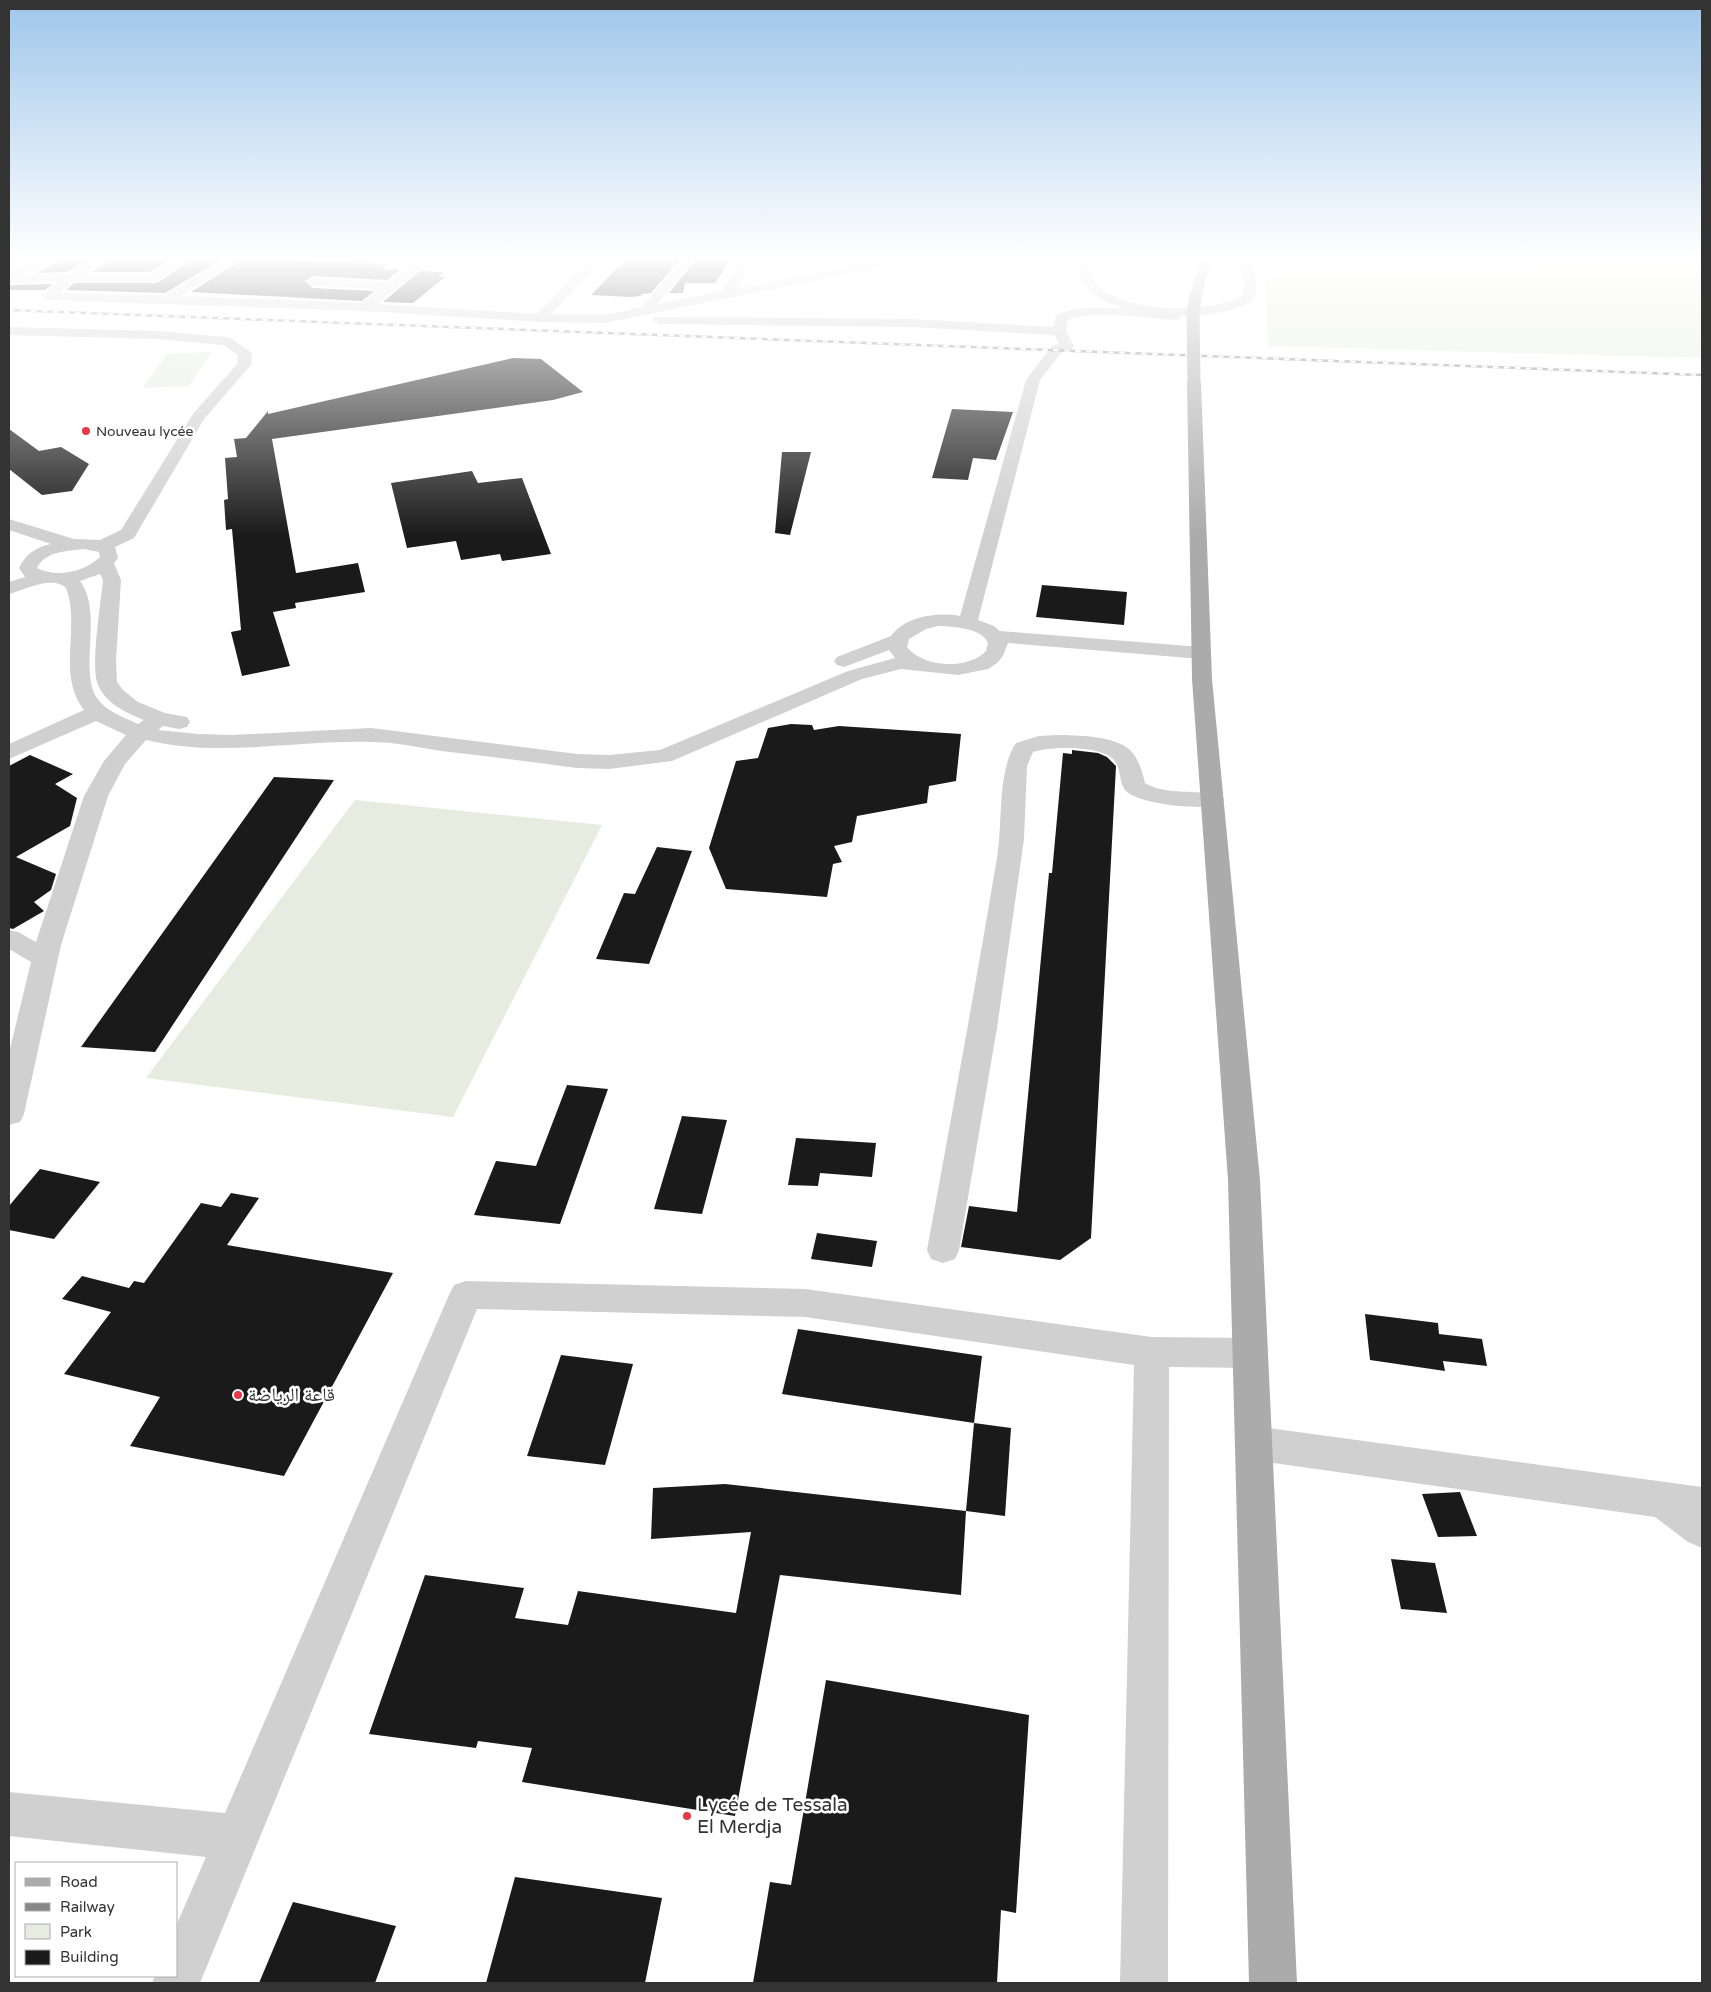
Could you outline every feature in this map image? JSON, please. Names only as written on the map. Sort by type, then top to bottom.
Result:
[{"type":"main road","points":[[1194,350],[1201,660],[1244,1180],[1273,1983]]},
{"type":"street","points":[[9,588],[87,572],[104,554],[128,534],[198,417],[244,365],[245,353],[240,350]]},
{"type":"street","points":[[968,622],[1033,380],[1056,350]]},
{"type":"street","points":[[9,524],[104,554]]},
{"type":"street","points":[[9,571],[30,555],[73,544]]},
{"type":"street","points":[[104,554],[112,580],[106,661],[107,682],[115,694],[151,725],[161,738],[211,741],[320,735],[373,735],[578,761],[609,762],[635,760],[664,756],[855,675],[901,663],[950,670],[980,664],[991,658],[995,643]]},
{"type":"street","points":[[30,555],[28,568],[30,572],[72,582],[77,590],[81,606],[80,685],[87,702],[102,716],[129,728],[151,725],[232,726],[317,719],[375,720],[584,744],[615,745],[665,737],[689,729],[830,666],[898,640]]},
{"type":"street","points":[[918,664],[901,653],[898,640],[903,632],[924,622],[938,620],[968,622],[979,626],[995,643],[1201,660]]},
{"type":"street","points":[[9,752],[98,712]]},
{"type":"street","points":[[9,1114],[45,959],[96,796],[115,761],[151,725]]},
{"type":"street","points":[[943,1250],[992,972],[1012,839],[1016,766],[1024,748],[1040,742],[1108,746],[1121,753],[1130,765],[1134,786],[1140,790],[1151,794],[1212,800]]},
{"type":"street","points":[[9,938],[45,959]]},
{"type":"street","points":[[176,1983],[466,1295],[805,1303],[1152,1352],[1250,1353]]},
{"type":"street","points":[[1144,1983],[1152,1352]]},
{"type":"street","points":[[1254,1443],[1702,1505]]},
{"type":"street","points":[[1663,1500],[1702,1529]]},
{"type":"street","points":[[9,1814],[237,1837]]},
{"type":"green space","points":[[1411,350],[1702,350],[1702,358]]},
{"type":"green space","points":[[212,352],[189,386],[142,388],[167,354]]},
{"type":"green space","points":[[355,800],[602,825],[453,1117],[146,1078]]},
{"type":"building","points":[[513,358],[541,359],[583,392],[553,400],[272,439],[296,573],[358,563],[365,592],[295,603],[296,608],[273,612],[290,666],[242,676],[231,632],[241,630],[232,529],[226,530],[224,500],[228,499],[225,458],[237,457],[234,439],[246,438],[268,411],[268,414]]},
{"type":"building","points":[[952,409],[1013,412],[996,460],[973,458],[968,480],[932,478]]},
{"type":"building","points":[[9,429],[39,451],[61,447],[89,464],[72,491],[42,495],[9,469]]},
{"type":"building","points":[[782,452],[811,452],[790,535],[775,533]]},
{"type":"building","points":[[472,471],[478,483],[522,478],[551,554],[502,561],[500,554],[461,560],[456,541],[407,548],[391,483]]},
{"type":"building","points":[[1042,585],[1127,592],[1124,625],[1036,617]]},
{"type":"building","points":[[791,724],[812,725],[814,730],[839,726],[961,734],[956,781],[929,786],[927,803],[857,816],[852,842],[834,846],[842,862],[833,864],[827,897],[726,889],[709,848],[736,761],[758,758],[768,728]]},
{"type":"building","points":[[1072,750],[1098,753],[1107,757],[1116,766],[1091,1238],[1060,1260],[961,1247],[969,1206],[1017,1212],[1049,873],[1052,873],[1063,753],[1072,754]]},
{"type":"building","points":[[30,755],[73,774],[55,784],[77,798],[70,826],[16,857],[56,874],[51,890],[34,902],[44,911],[13,929],[9,928],[9,766]]},
{"type":"building","points":[[274,777],[334,780],[155,1052],[81,1047]]},
{"type":"building","points":[[657,847],[692,851],[649,964],[596,959],[624,893],[635,894]]},
{"type":"building","points":[[567,1085],[608,1089],[560,1224],[474,1215],[496,1161],[536,1166]]},
{"type":"building","points":[[682,1116],[727,1120],[702,1214],[654,1209]]},
{"type":"building","points":[[796,1138],[876,1143],[872,1177],[820,1173],[818,1186],[788,1185]]},
{"type":"building","points":[[40,1169],[100,1182],[54,1239],[9,1230],[9,1206]]},
{"type":"building","points":[[231,1193],[259,1198],[227,1245],[393,1273],[284,1476],[130,1446],[160,1397],[64,1374],[111,1312],[62,1299],[82,1276],[129,1288],[134,1281],[144,1283],[201,1203],[221,1207]]},
{"type":"building","points":[[817,1233],[877,1241],[872,1267],[811,1259]]},
{"type":"building","points":[[1365,1314],[1438,1323],[1439,1334],[1482,1339],[1487,1366],[1443,1361],[1445,1371],[1370,1360]]},
{"type":"building","points":[[798,1329],[982,1356],[974,1423],[782,1394]]},
{"type":"building","points":[[561,1355],[633,1364],[605,1465],[527,1456]]},
{"type":"building","points":[[974,1423],[1011,1428],[1005,1516],[966,1511]]},
{"type":"building","points":[[725,1484],[966,1511],[961,1595],[780,1575],[735,1816],[522,1782],[532,1748],[478,1741],[476,1748],[369,1734],[425,1575],[524,1588],[515,1618],[568,1625],[578,1591],[736,1613],[751,1532],[651,1539],[653,1488]]},
{"type":"building","points":[[1460,1492],[1477,1536],[1438,1537],[1422,1494]]},
{"type":"building","points":[[1391,1559],[1435,1563],[1447,1613],[1401,1609]]},
{"type":"building","points":[[826,1680],[1029,1715],[1016,1913],[1001,1910],[997,1983],[753,1983],[770,1882],[791,1885]]},
{"type":"building","points":[[515,1877],[662,1898],[645,1983],[486,1983]]},
{"type":"building","points":[[293,1902],[396,1926],[375,1983],[259,1983]]},
{"type":"railway","points":[[1050,350],[1702,375]]},
{"type":"place","name":"Nouveau lycée","points":[[86,431]]},
{"type":"place","name":"قاعة الرياضة","points":[[238,1395]]},
{"type":"place","name":"Lycée de Tessala El Merdja","points":[[687,1816]]}]
